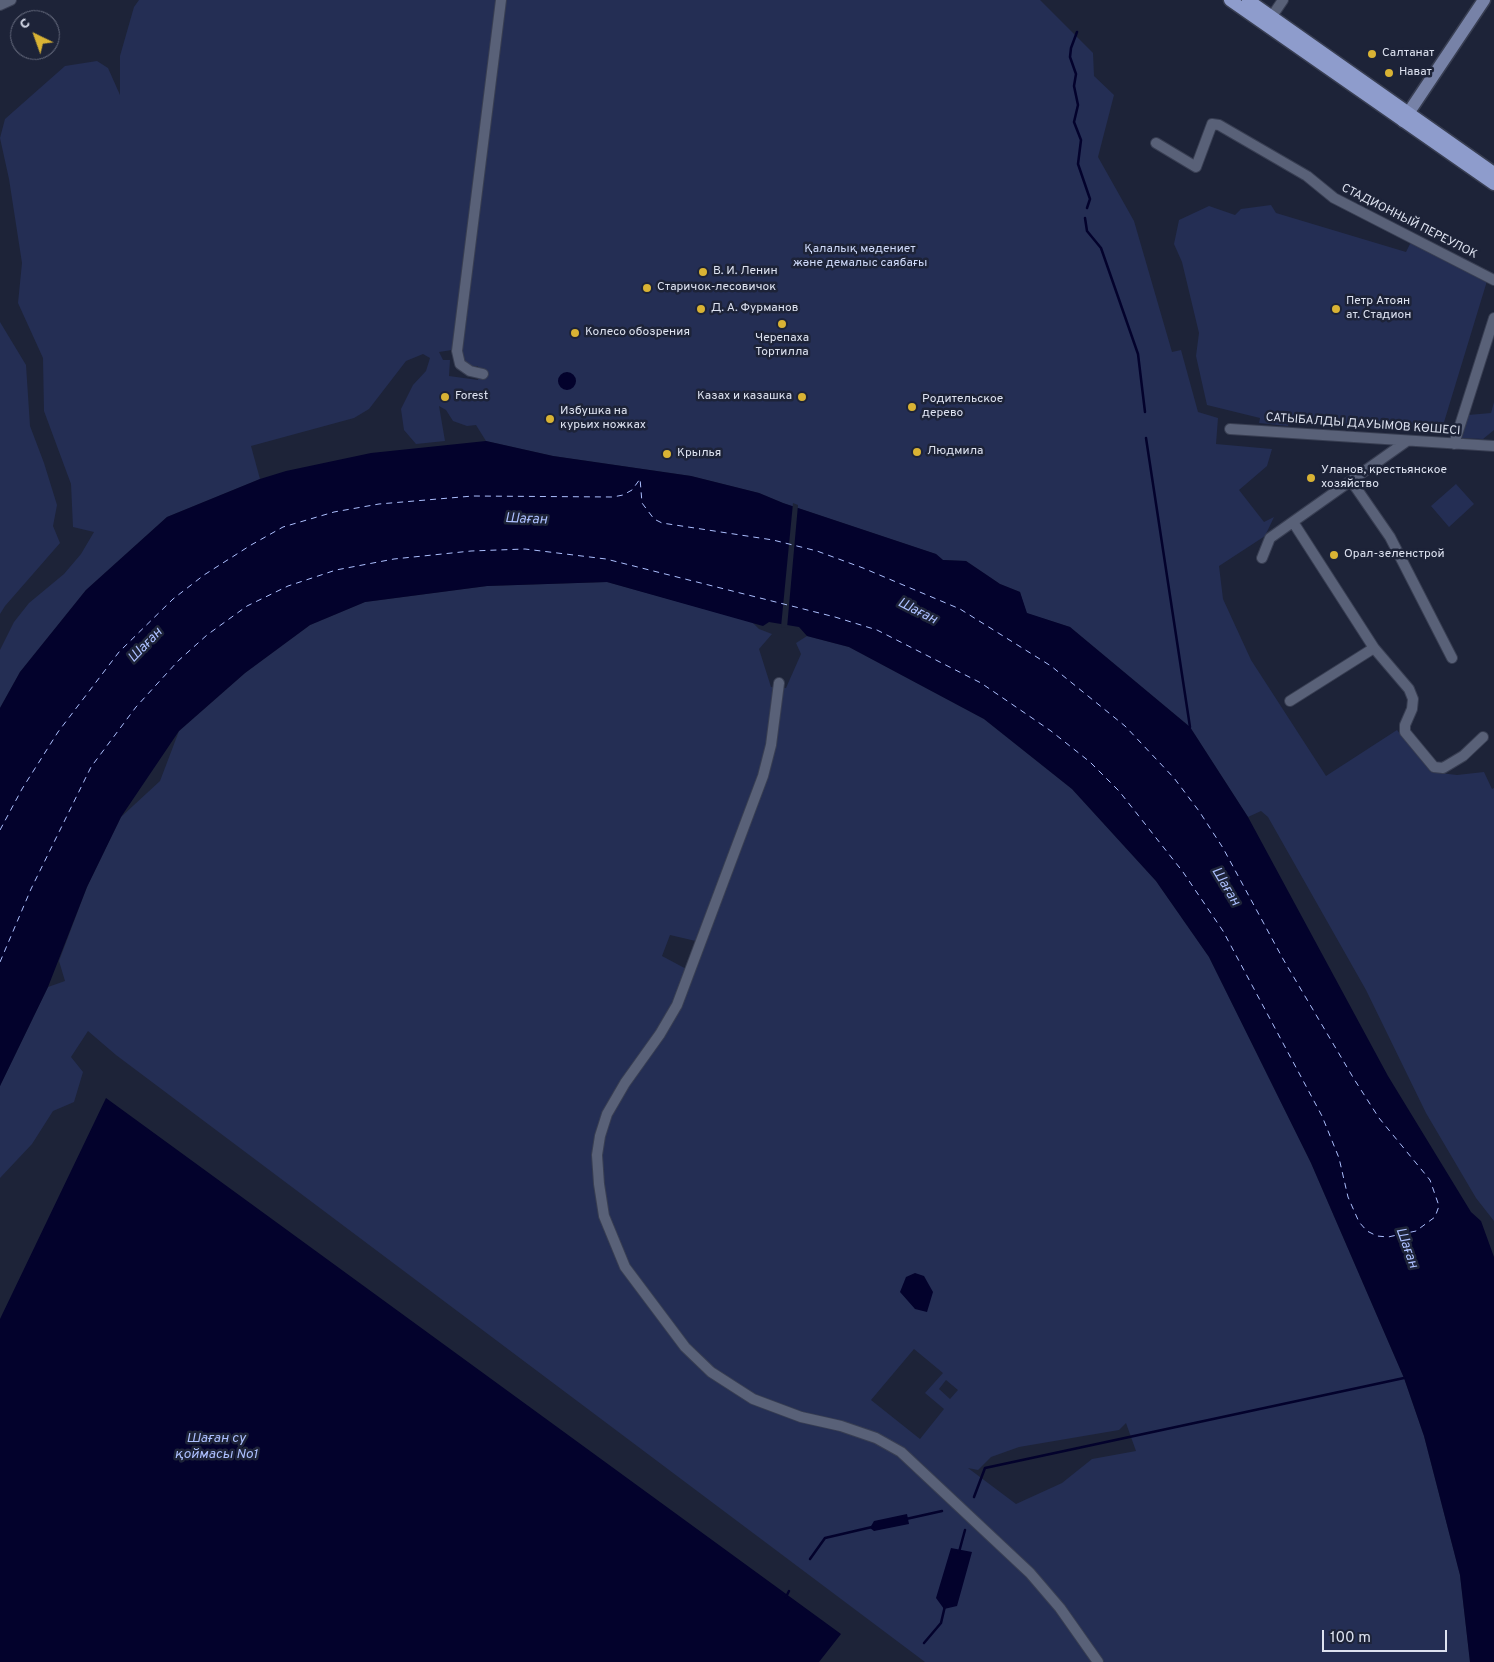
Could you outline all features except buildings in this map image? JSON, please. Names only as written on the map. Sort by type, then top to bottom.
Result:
[{"type":"main road","points":[[1230,0],[1269,21],[1406,117],[1494,184]]},
{"type":"main road","points":[[1248,0],[1269,21]]},
{"type":"main road","points":[[1406,117],[1484,0]]},
{"type":"main road","points":[[1406,117],[1494,173]]},
{"type":"street","points":[[0,5],[11,0]]},
{"type":"street","points":[[483,374],[470,371],[460,364],[457,351],[500,0]]},
{"type":"street","points":[[1269,21],[1283,0]]},
{"type":"street","name":"СТАДИОННЫЙ ПЕРЕУЛОК","points":[[1156,143],[1196,167],[1212,124],[1219,126],[1307,176],[1334,198],[1494,280]]},
{"type":"street","points":[[1454,444],[1494,318]]},
{"type":"street","name":"САТЫБАЛДЫ ДАУЫМОВ КӨШЕСІ","points":[[1230,429],[1494,446]]},
{"type":"street","points":[[1262,558],[1270,538],[1352,482],[1407,440]]},
{"type":"street","points":[[1352,482],[1390,537],[1452,658]]},
{"type":"street","points":[[1293,522],[1374,648],[1409,689],[1413,699],[1412,708],[1405,724],[1405,732],[1434,767],[1444,768],[1463,756],[1483,737]]},
{"type":"street","points":[[1290,701],[1374,648]]},
{"type":"street","points":[[779,683],[771,745],[763,776],[677,1004],[660,1034],[607,1114],[600,1136],[597,1155],[604,1216],[626,1267],[686,1347],[711,1372],[753,1400],[802,1417],[876,1438],[901,1452],[1030,1573],[1060,1608],[1098,1662]]},
{"type":"green space","name":"Қалалық мәдениет және демалыс саябағы","points":[[139,0],[1040,0],[1093,53],[1094,76],[1114,95],[1098,157],[1134,221],[1172,352],[1181,350],[1198,412],[1218,418],[1216,444],[1272,449],[1267,466],[1239,490],[1264,522],[1274,517],[1265,536],[1219,566],[1223,599],[1251,660],[1326,776],[1397,730],[1431,772],[1457,775],[1484,772],[1492,789],[1494,788],[1494,1221],[1476,1198],[1426,1113],[1366,990],[1268,817],[1261,811],[1248,817],[1190,727],[1070,627],[1026,613],[1020,592],[1000,584],[966,561],[943,560],[936,554],[783,503],[759,493],[691,476],[553,456],[486,441],[476,425],[467,426],[453,421],[446,410],[439,406],[445,441],[416,444],[404,430],[401,409],[413,385],[426,371],[430,358],[423,354],[406,361],[369,409],[354,418],[251,446],[260,479],[167,517],[86,590],[20,672],[0,708],[0,650],[14,622],[29,603],[64,574],[81,554],[94,532],[73,527],[71,484],[44,411],[43,358],[18,303],[22,263],[9,179],[0,138],[5,119],[65,66],[97,61],[108,68],[120,95],[120,56],[134,7]],"holes":[[[458,349],[462,362],[471,367],[478,366],[478,380],[449,376],[450,360],[443,360],[439,352]]]},
{"type":"green space","name":"Петр Атоян ат. Стадион","points":[[1271,205],[1276,213],[1406,252],[1411,242],[1487,281],[1441,432],[1290,420],[1288,426],[1259,423],[1260,418],[1207,405],[1196,356],[1199,333],[1182,262],[1174,244],[1179,220],[1209,206],[1235,215],[1241,209]]},
{"type":"green space","points":[[0,322],[26,365],[30,426],[57,505],[53,526],[60,543],[0,614]]},
{"type":"green space","points":[[1494,402],[1494,430],[1483,439],[1462,438],[1468,415],[1491,413]]},
{"type":"green space","points":[[1456,484],[1474,504],[1449,527],[1431,506]]},
{"type":"green space","points":[[607,582],[752,622],[759,629],[772,634],[759,649],[771,687],[786,688],[801,654],[796,643],[807,636],[849,647],[984,719],[1072,789],[1156,881],[1209,957],[1311,1163],[1404,1378],[1424,1436],[1460,1575],[1470,1662],[925,1662],[116,1055],[88,1031],[71,1057],[83,1072],[74,1102],[53,1111],[32,1144],[0,1178],[0,1086],[48,987],[65,981],[59,961],[87,887],[121,817],[160,781],[179,731],[245,673],[310,625],[365,602],[487,586]],"holes":[[[670,935],[700,942],[690,971],[662,956]],[[914,1349],[943,1373],[925,1393],[944,1409],[920,1439],[871,1400]],[[946,1380],[958,1390],[950,1399],[939,1389]],[[1126,1423],[1136,1451],[1092,1459],[1062,1483],[1016,1504],[968,1468],[978,1470],[991,1457],[1019,1447],[1119,1430]]]},
{"type":"water","points":[[563,372],[571,372],[576,377],[574,388],[563,390],[558,385],[558,377]]},
{"type":"water","name":"Шаған","points":[[486,441],[553,456],[691,476],[759,493],[783,503],[936,554],[943,560],[966,561],[1000,584],[1020,592],[1027,613],[1070,627],[1190,727],[1248,817],[1388,1076],[1471,1212],[1481,1221],[1494,1257],[1494,1662],[1470,1662],[1460,1575],[1424,1436],[1404,1378],[1311,1163],[1209,957],[1156,881],[1072,789],[984,719],[849,647],[807,636],[799,627],[769,622],[763,626],[607,582],[487,586],[365,602],[310,625],[245,673],[179,731],[121,817],[87,887],[48,987],[0,1086],[0,708],[20,672],[86,590],[167,517],[260,479],[286,471],[371,453]]},
{"type":"water","name":"Шаған су қоймасы No1","points":[[106,1098],[841,1634],[819,1662],[0,1662],[0,1319]]},
{"type":"water","points":[[915,1273],[924,1276],[933,1292],[927,1312],[915,1309],[900,1292],[906,1277]]},
{"type":"water","points":[[907,1514],[909,1524],[874,1531],[870,1528],[874,1521]]},
{"type":"water","points":[[951,1548],[972,1552],[957,1606],[944,1609],[936,1598]]},
{"type":"pier","points":[[793,503],[798,505],[787,628],[781,627]]},
{"type":"waterway","points":[[1077,32],[1070,57],[1076,74],[1074,86],[1078,105],[1074,122],[1081,140],[1078,164],[1090,199],[1087,208]]},
{"type":"waterway","points":[[1085,218],[1087,231],[1101,248],[1138,354],[1145,412]]},
{"type":"waterway","points":[[1146,438],[1190,727]]},
{"type":"waterway","points":[[974,1497],[985,1468],[1404,1378]]},
{"type":"waterway","points":[[906,1519],[942,1511]]},
{"type":"waterway","points":[[810,1559],[825,1538],[872,1527]]},
{"type":"waterway","points":[[959,1552],[965,1530]]},
{"type":"waterway","points":[[786,1597],[789,1591]]},
{"type":"waterway","points":[[924,1643],[941,1623],[945,1606]]},
{"type":"ferry route","points":[[0,962],[31,889],[91,767],[136,707],[178,661],[207,635],[247,606],[288,586],[336,570],[394,559],[471,551],[525,549],[606,559],[835,617],[877,630],[981,683],[1051,731],[1090,762],[1119,791],[1183,872],[1223,931],[1322,1116],[1339,1158],[1348,1197],[1359,1222],[1367,1231],[1377,1236],[1388,1237],[1416,1231],[1435,1217],[1439,1206],[1430,1180],[1379,1118],[1354,1079],[1283,959],[1223,848],[1199,811],[1174,778],[1125,726],[1051,666],[960,609],[863,568],[817,551],[773,540],[662,523],[654,519],[642,503],[640,478]]},
{"type":"ferry route","points":[[0,830],[22,789],[58,732],[119,652],[173,599],[204,575],[283,527],[334,512],[379,504],[473,496],[613,497],[623,495],[632,490],[640,479]]},
{"type":"place","name":"Салтанат","points":[[1372,54]]},
{"type":"place","name":"Нават","points":[[1389,73]]},
{"type":"place","name":"В. И. Ленин","points":[[703,272]]},
{"type":"place","name":"Старичок-лесовичок","points":[[647,288]]},
{"type":"place","name":"Д. А. Фурманов","points":[[701,309]]},
{"type":"place","name":"Петр Атоян ат. Стадион","points":[[1336,309]]},
{"type":"place","name":"Черепаха Тортилла","points":[[782,324]]},
{"type":"place","name":"Колесо обозрения","points":[[575,333]]},
{"type":"place","name":"Forest","points":[[445,397]]},
{"type":"place","name":"Казах и казашка","points":[[802,397]]},
{"type":"place","name":"Родительское дерево","points":[[912,407]]},
{"type":"place","name":"Избушка на курьих ножках","points":[[550,419]]},
{"type":"place","name":"Людмила","points":[[917,452]]},
{"type":"place","name":"Крылья","points":[[667,454]]},
{"type":"place","name":"Уланов, крестьянское хозяйство","points":[[1311,478]]},
{"type":"place","name":"Орал-зеленстрой","points":[[1334,555]]}]
